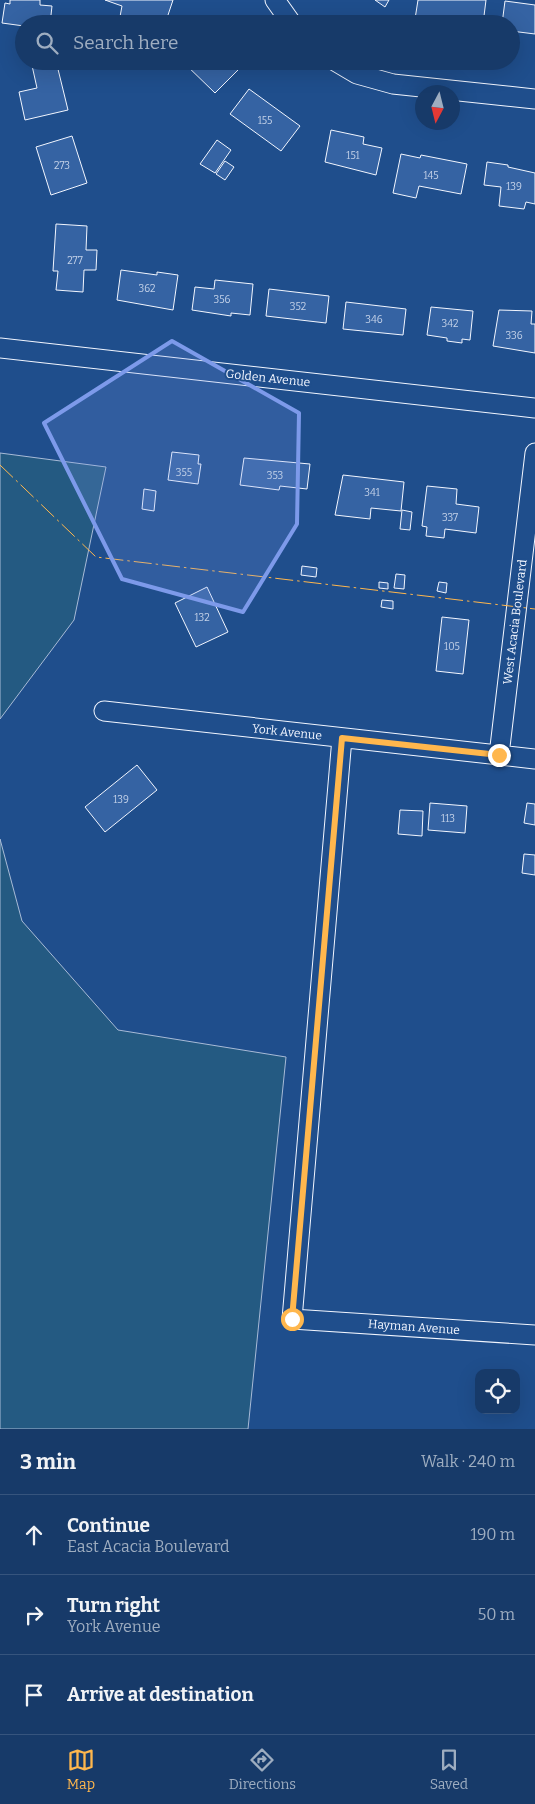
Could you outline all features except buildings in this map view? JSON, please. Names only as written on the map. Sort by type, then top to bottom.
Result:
[{"type":"street","points":[[275,0],[286,15]]},
{"type":"street","points":[[350,70],[357,74],[393,84],[535,99]]},
{"type":"street","name":"Golden Avenue","points":[[0,348],[535,408]]},
{"type":"street","name":"West Acacia Boulevard","points":[[499,755],[535,453]]},
{"type":"street","name":"York Avenue","points":[[104,711],[499,755]]},
{"type":"street","name":"Hayman Avenue","points":[[342,738],[292,1319],[535,1335]]},
{"type":"street","points":[[499,755],[535,759]]},
{"type":"highlighted area","points":[[172,341],[299,413],[297,524],[243,612],[122,579],[44,423]]},
{"type":"shaded area","points":[[0,453],[106,467],[74,620],[0,719]]},
{"type":"shaded area","points":[[0,839],[22,921],[118,1030],[286,1057],[248,1429],[0,1429]]},
{"type":"power","points":[[0,465],[96,557],[535,609]]},
{"type":"route","points":[[292,1319],[342,738],[499,755]]}]
